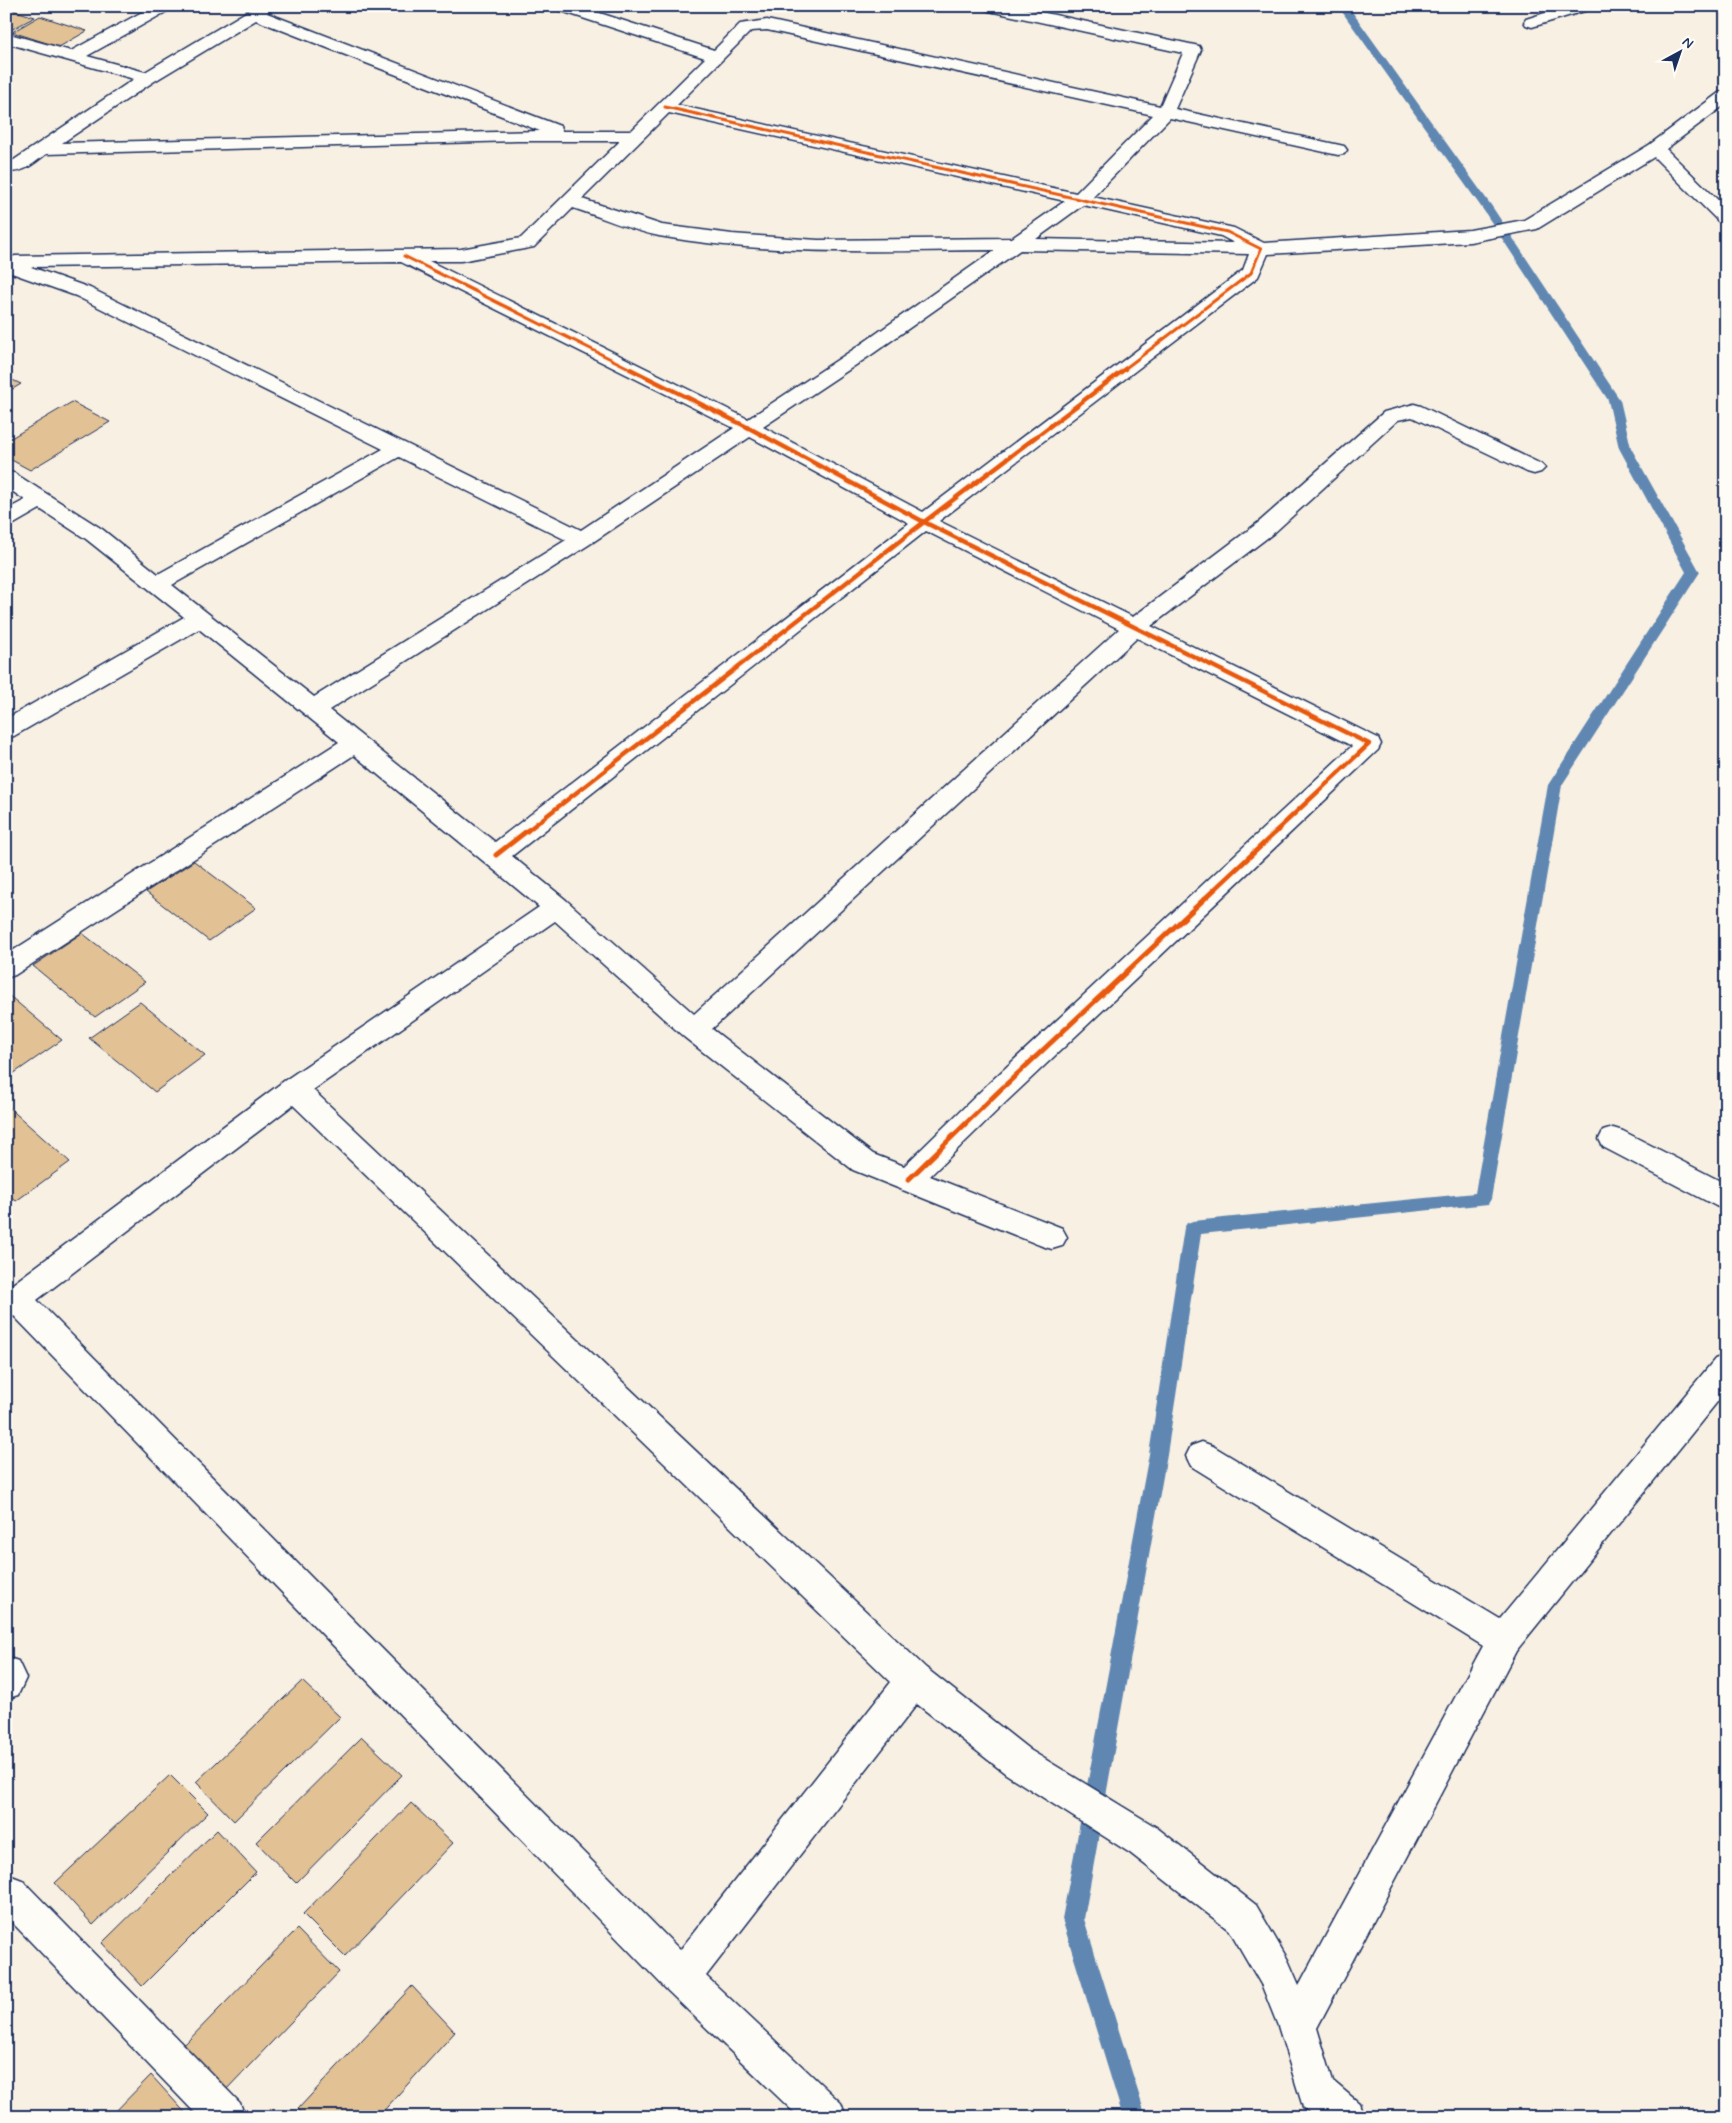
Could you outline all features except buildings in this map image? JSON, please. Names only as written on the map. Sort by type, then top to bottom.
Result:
[{"type":"street","points":[[73,57],[165,6]]},
{"type":"street","points":[[562,6],[717,56]]},
{"type":"street","points":[[313,709],[582,539],[749,428],[864,351],[1080,199],[1166,112],[1193,50],[1049,12],[989,6]]},
{"type":"street","points":[[1532,22],[1585,6]]},
{"type":"street","points":[[9,169],[42,149],[146,78],[262,10],[570,136]]},
{"type":"street","points":[[6,263],[461,255],[527,243],[746,27],[773,19],[1166,112],[1338,150]]},
{"type":"street","points":[[6,38],[146,78]]},
{"type":"street","points":[[570,201],[660,230],[732,240],[818,246],[1016,244],[1261,249],[1470,236],[1530,225],[1655,149],[1726,96]]},
{"type":"street","points":[[665,107],[1227,232],[1261,249]]},
{"type":"street","points":[[42,149],[636,136]]},
{"type":"street","points":[[1655,149],[1726,218]]},
{"type":"street","points":[[496,855],[924,522],[1251,272],[1261,249]]},
{"type":"street","points":[[404,256],[749,428],[924,522],[1369,744],[997,1093],[908,1180]]},
{"type":"street","points":[[6,263],[83,292],[582,539]]},
{"type":"street","points":[[694,1030],[1135,627],[1267,527],[1391,416],[1414,410],[1534,468]]},
{"type":"street","points":[[157,584],[399,448]]},
{"type":"street","points":[[6,478],[94,534],[200,618],[496,855],[694,1030],[863,1162],[1052,1237]]},
{"type":"street","points":[[6,519],[41,500]]},
{"type":"street","points":[[6,730],[200,618]]},
{"type":"street","points":[[6,968],[355,743]]},
{"type":"street","points":[[557,907],[294,1089],[11,1302],[681,1978],[827,2117]]},
{"type":"street","points":[[294,1089],[914,1680],[1018,1762],[1143,1840],[1243,1918],[1275,1973],[1297,2026],[1317,2093],[1344,2117]]},
{"type":"street","points":[[1613,1139],[1726,1198]]},
{"type":"street","points":[[1297,2026],[1504,1640],[1726,1368]]},
{"type":"street","points":[[1202,1456],[1504,1640]]},
{"type":"street","points":[[6,1673],[9,1678],[6,1683]]},
{"type":"street","points":[[681,1978],[914,1680]]},
{"type":"street","points":[[9,1893],[226,2117]]},
{"type":"waterway","points":[[1135,2117],[1073,1919],[1158,1454],[1193,1228],[1482,1199],[1555,785],[1693,572],[1625,448],[1614,400],[1489,210],[1343,6]]},
{"type":"cycle path","points":[[496,855],[924,522],[1251,273],[1261,249],[1227,232],[665,107]]},
{"type":"cycle path","points":[[404,256],[749,428],[924,522],[1369,744],[997,1093],[908,1180]]}]
